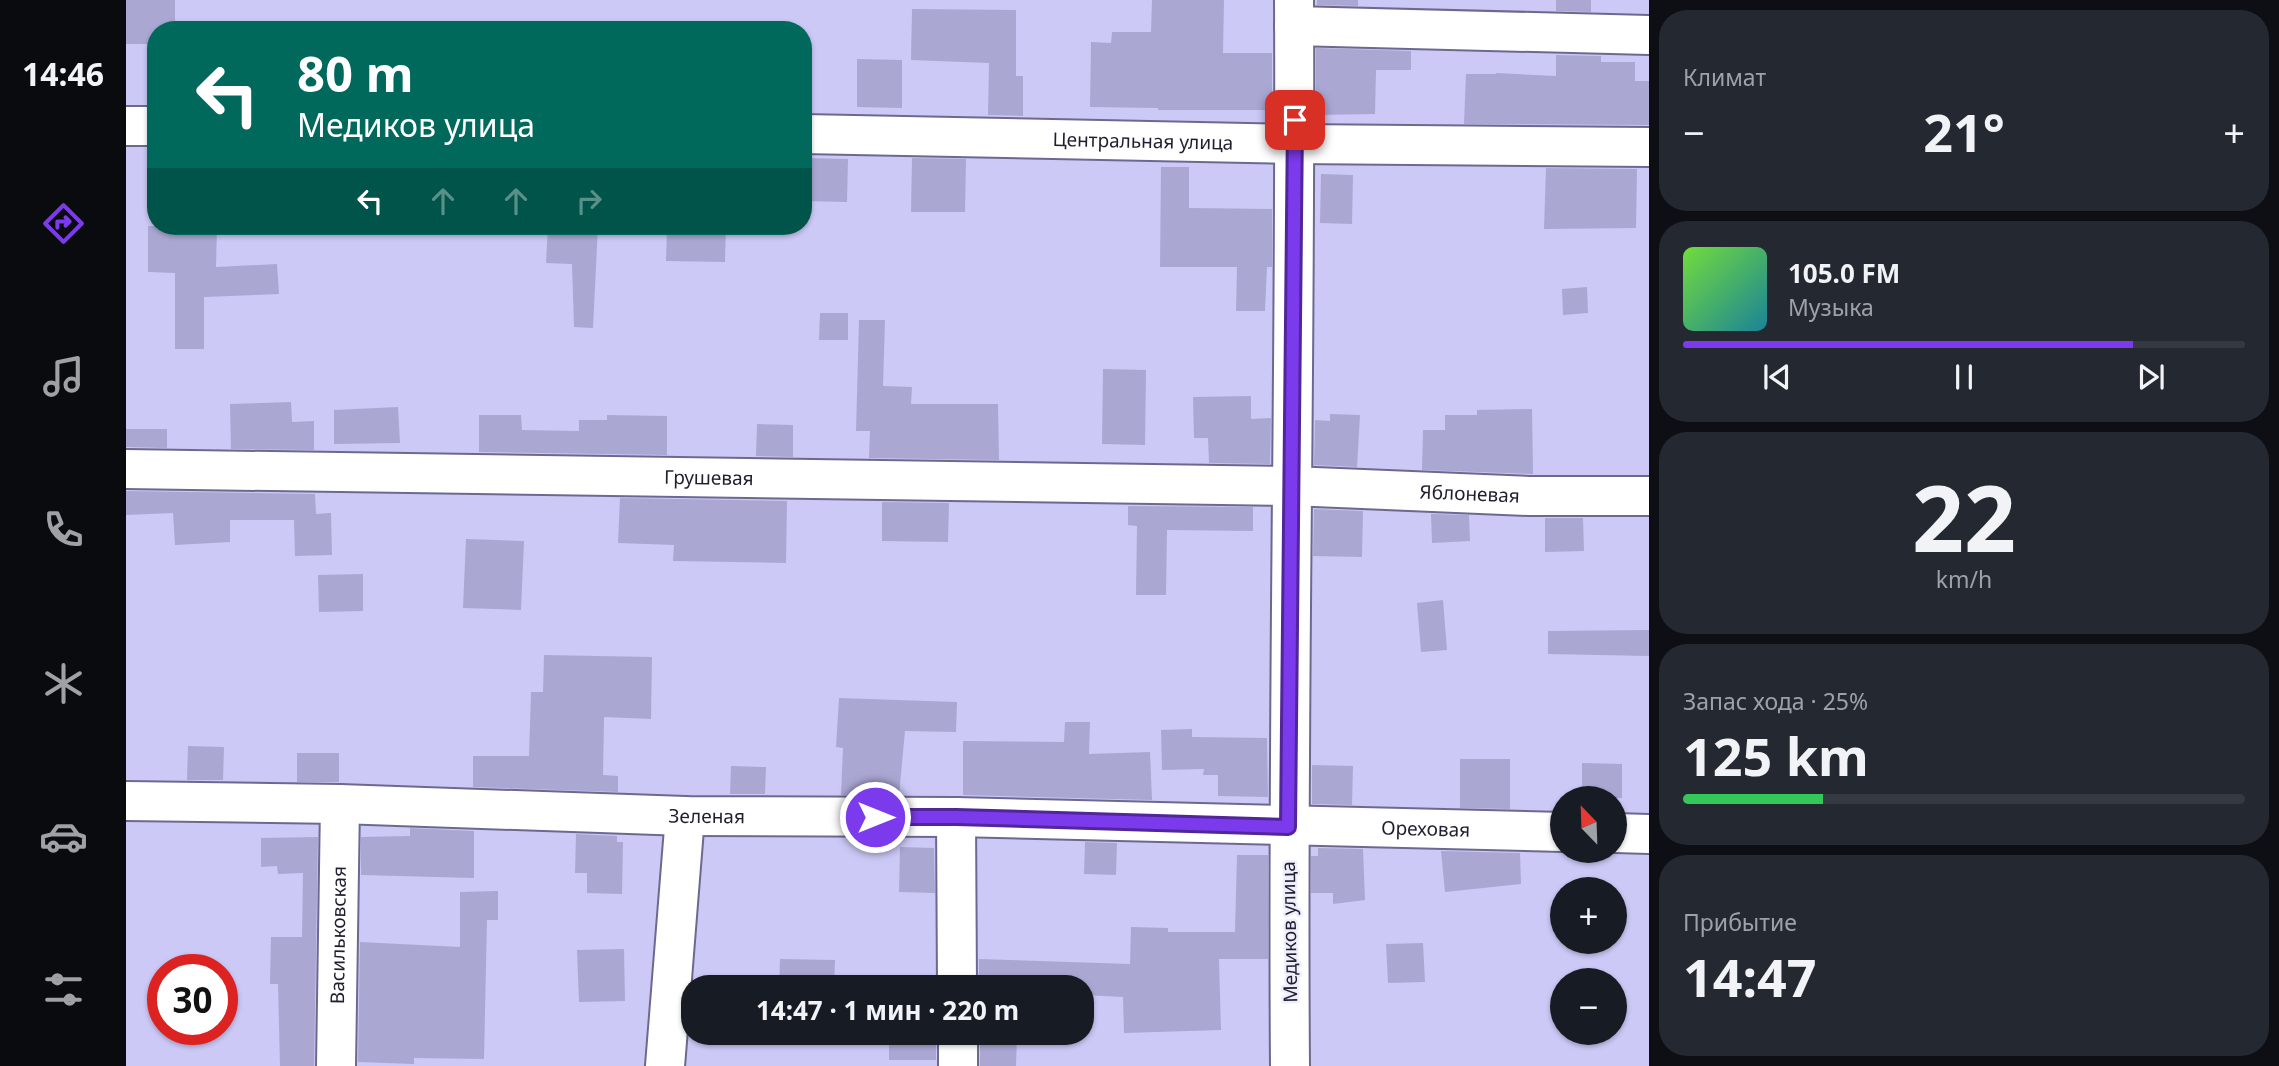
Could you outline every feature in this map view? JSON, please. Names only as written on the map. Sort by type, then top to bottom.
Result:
[{"type":"street","points":[[1294,13],[1649,35]]},
{"type":"street","name":"Медиков улица","points":[[1290,1066],[1288,827],[1296,144],[1294,13]]},
{"type":"street","points":[[126,126],[147,126]]},
{"type":"street","name":"Центральная улица","points":[[812,134],[1296,144],[1649,147]]},
{"type":"street","name":"Грушевая","points":[[126,468],[1291,486]]},
{"type":"street","name":"Яблоневая","points":[[1291,486],[1529,496],[1649,496]]},
{"type":"street","name":"Зеленая","points":[[126,802],[340,804],[685,816],[956,817],[1288,827]]},
{"type":"street","name":"Васильковская","points":[[336,1066],[340,804]]},
{"type":"street","points":[[665,1066],[685,816]]},
{"type":"street","points":[[956,817],[957,975]]},
{"type":"street","name":"Ореховая","points":[[1288,827],[1550,832]]},
{"type":"street","points":[[1628,833],[1649,834]]},
{"type":"street","points":[[958,1045],[958,1066]]},
{"type":"building","points":[[126,0],[175,0],[175,21],[147,21],[147,44],[126,44]]},
{"type":"building","points":[[1152,0],[1224,0],[1223,53],[1272,53],[1272,110],[1090,107],[1091,42],[1111,43],[1112,32],[1151,32]]},
{"type":"building","points":[[1317,0],[1358,0],[1358,6],[1317,5]]},
{"type":"building","points":[[1556,0],[1591,0],[1591,12],[1556,11]]},
{"type":"building","points":[[912,9],[1016,10],[1016,76],[1023,76],[1023,116],[988,115],[989,63],[911,60]]},
{"type":"building","points":[[1316,48],[1411,51],[1411,70],[1376,70],[1375,114],[1316,115]]},
{"type":"building","points":[[1556,55],[1601,56],[1601,62],[1635,62],[1635,81],[1649,81],[1649,125],[1464,124],[1466,74],[1556,76]]},
{"type":"building","points":[[857,59],[902,60],[902,108],[857,107]]},
{"type":"building","points":[[812,158],[848,159],[847,202],[812,201]]},
{"type":"building","points":[[912,158],[966,159],[965,212],[911,212]]},
{"type":"building","points":[[1161,167],[1189,167],[1189,208],[1272,209],[1272,267],[1267,267],[1265,311],[1236,311],[1237,267],[1160,267]]},
{"type":"building","points":[[1546,168],[1637,169],[1636,228],[1544,229]]},
{"type":"building","points":[[1321,174],[1353,175],[1352,224],[1320,223]]},
{"type":"building","points":[[148,235],[217,235],[216,267],[277,264],[279,294],[204,297],[204,349],[175,349],[175,273],[148,272]]},
{"type":"building","points":[[548,235],[598,235],[593,328],[574,327],[572,264],[546,263]]},
{"type":"building","points":[[667,235],[726,235],[725,262],[666,261]]},
{"type":"building","points":[[1587,287],[1588,313],[1563,315],[1562,289]]},
{"type":"building","points":[[820,313],[848,313],[848,340],[819,340]]},
{"type":"building","points":[[859,320],[885,320],[883,386],[912,387],[911,404],[998,404],[999,460],[869,458],[870,431],[856,431]]},
{"type":"building","points":[[1103,369],[1146,370],[1145,445],[1102,444]]},
{"type":"building","points":[[1251,396],[1251,419],[1271,418],[1270,464],[1209,463],[1208,438],[1194,438],[1193,397]]},
{"type":"building","points":[[291,402],[292,422],[314,421],[314,450],[231,449],[230,404]]},
{"type":"building","points":[[398,407],[400,443],[334,444],[334,410]]},
{"type":"building","points":[[1532,409],[1533,474],[1422,470],[1423,430],[1445,430],[1445,415],[1477,415],[1477,410]]},
{"type":"building","points":[[1330,414],[1360,415],[1357,467],[1314,465],[1315,420],[1330,421]]},
{"type":"building","points":[[479,415],[521,415],[522,430],[579,431],[579,420],[607,420],[607,415],[667,416],[667,455],[479,452]]},
{"type":"building","points":[[757,424],[793,425],[793,457],[756,456]]},
{"type":"building","points":[[126,429],[167,429],[167,448],[126,447]]},
{"type":"building","points":[[126,491],[315,494],[316,514],[331,513],[332,555],[295,556],[294,520],[230,520],[230,542],[175,545],[173,513],[126,515]]},
{"type":"building","points":[[620,498],[787,501],[786,563],[673,561],[674,545],[618,543]]},
{"type":"building","points":[[882,502],[949,503],[948,542],[882,541]]},
{"type":"building","points":[[1128,506],[1253,507],[1253,531],[1167,530],[1166,595],[1136,595],[1137,526],[1128,525]]},
{"type":"building","points":[[1314,509],[1363,511],[1362,557],[1313,556]]},
{"type":"building","points":[[1431,514],[1469,515],[1470,541],[1432,543]]},
{"type":"building","points":[[1545,518],[1583,518],[1584,551],[1545,552]]},
{"type":"building","points":[[466,539],[524,541],[521,610],[463,608]]},
{"type":"building","points":[[363,574],[363,611],[319,612],[318,575]]},
{"type":"building","points":[[1443,600],[1447,650],[1421,652],[1417,603]]},
{"type":"building","points":[[1649,630],[1649,656],[1548,654],[1548,631]]},
{"type":"building","points":[[544,655],[652,657],[651,719],[604,717],[603,775],[618,776],[618,792],[473,787],[473,756],[529,756],[531,692],[543,692]]},
{"type":"building","points":[[839,698],[957,702],[956,732],[905,731],[899,795],[841,795],[843,748],[836,747]]},
{"type":"building","points":[[1065,722],[1090,722],[1089,754],[1150,752],[1152,800],[963,795],[963,741],[1064,742]]},
{"type":"building","points":[[1192,729],[1192,737],[1267,738],[1268,797],[1218,796],[1218,775],[1203,775],[1204,769],[1162,770],[1161,730]]},
{"type":"building","points":[[188,746],[224,747],[223,780],[187,780]]},
{"type":"building","points":[[297,753],[339,753],[339,782],[297,782]]},
{"type":"building","points":[[1460,759],[1510,759],[1510,809],[1460,808]]},
{"type":"building","points":[[1582,763],[1622,764],[1622,786],[1582,786]]},
{"type":"building","points":[[1312,765],[1353,766],[1352,805],[1312,804]]},
{"type":"building","points":[[731,766],[766,767],[765,794],[730,794]]},
{"type":"building","points":[[410,828],[474,831],[474,878],[361,875],[361,837],[410,836]]},
{"type":"building","points":[[576,834],[617,836],[617,842],[623,842],[622,894],[587,893],[587,873],[575,873]]},
{"type":"building","points":[[318,837],[314,1066],[280,1066],[278,984],[270,984],[271,937],[302,937],[303,873],[278,874],[277,866],[261,867],[261,838]]},
{"type":"building","points":[[1085,842],[1117,843],[1116,875],[1084,874]]},
{"type":"building","points":[[900,847],[934,848],[935,893],[899,892]]},
{"type":"building","points":[[1318,848],[1363,849],[1365,900],[1333,904],[1333,893],[1311,893],[1311,856],[1318,856]]},
{"type":"building","points":[[1441,851],[1520,853],[1521,884],[1445,892]]},
{"type":"building","points":[[1237,855],[1268,855],[1268,959],[1219,959],[1221,1030],[1124,1033],[1123,997],[1094,996],[1094,975],[979,975],[979,959],[1130,964],[1131,927],[1168,928],[1168,932],[1235,932]]},
{"type":"building","points":[[498,891],[498,920],[487,920],[484,1059],[414,1058],[414,1064],[358,1062],[360,942],[460,947],[460,892]]},
{"type":"building","points":[[1423,943],[1425,982],[1388,983],[1386,944]]},
{"type":"building","points":[[624,949],[625,1001],[579,1002],[577,950]]},
{"type":"building","points":[[780,959],[835,960],[834,975],[779,975]]},
{"type":"building","points":[[889,1045],[936,1045],[936,1060],[889,1060]]},
{"type":"building","points":[[980,1045],[1017,1045],[1016,1066],[980,1066]]},
{"type":"route","points":[[875,817],[1288,827],[1295,120]]}]
